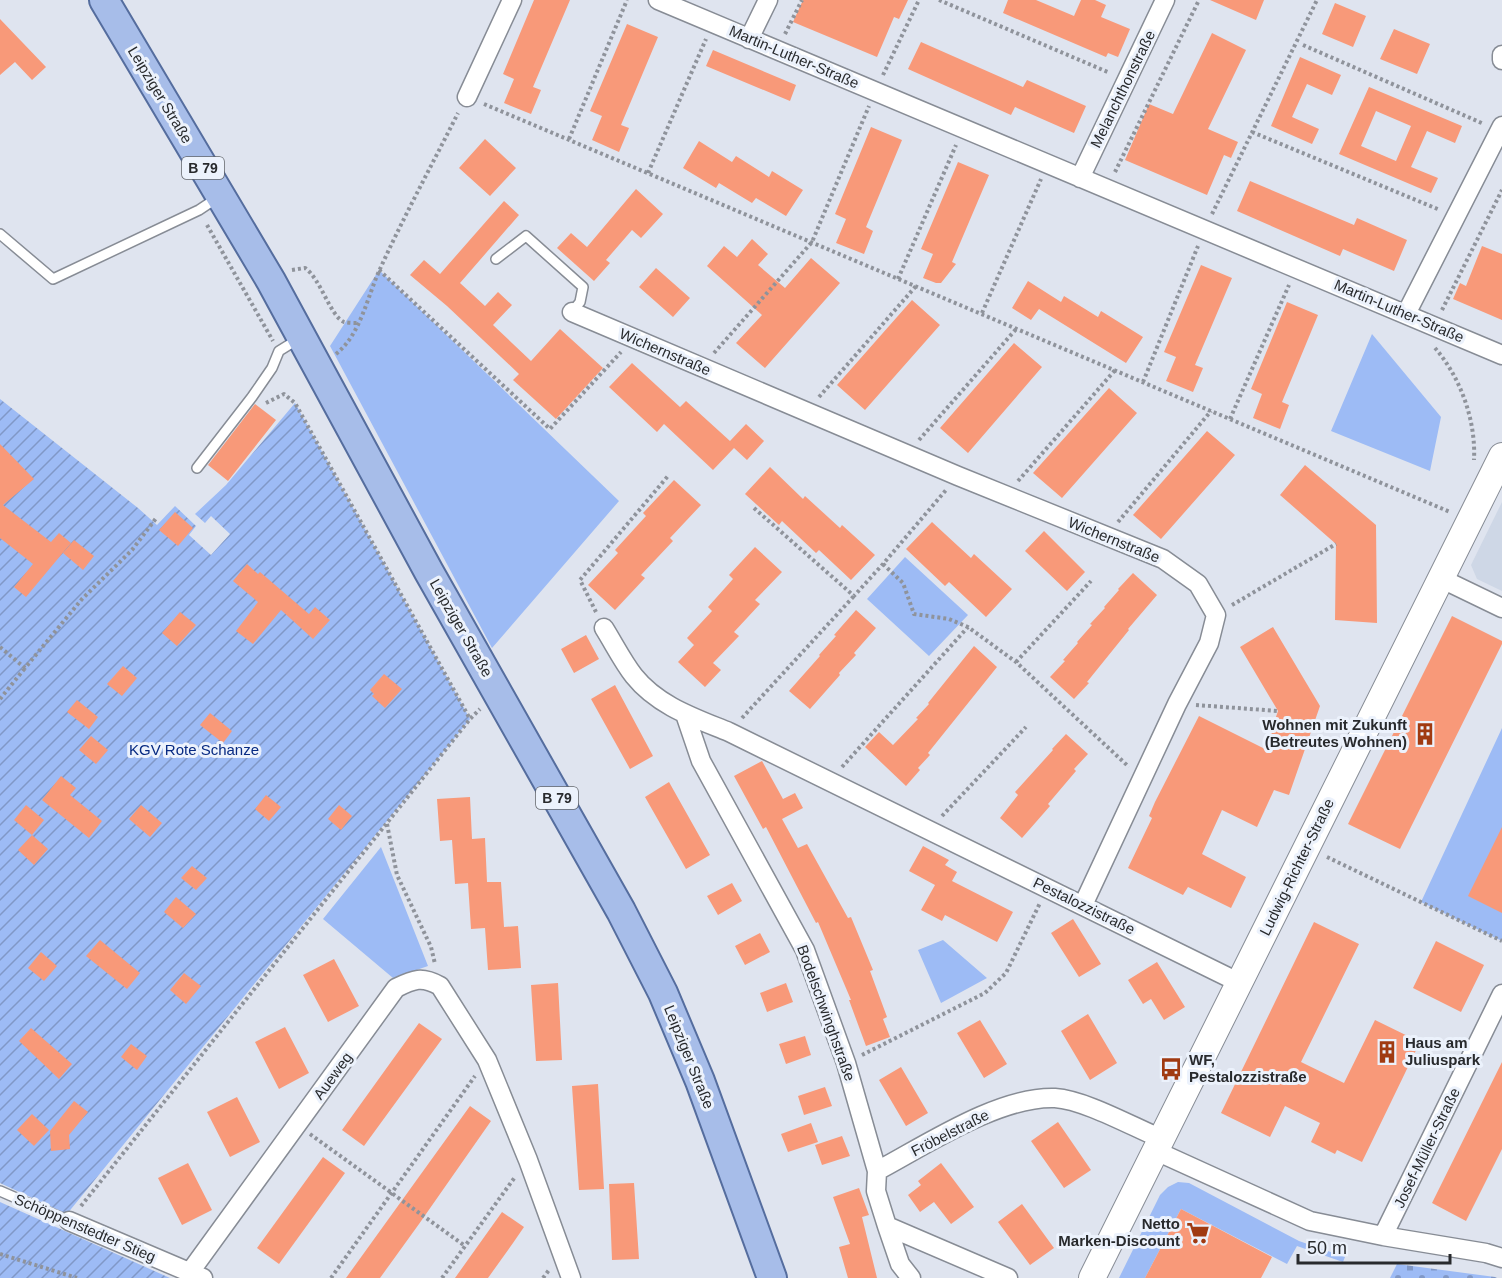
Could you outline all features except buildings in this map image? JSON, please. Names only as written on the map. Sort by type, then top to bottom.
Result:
[{"type":"main road","name":"Leipziger Straße","points":[[104,0],[209,203],[271,281],[290,344],[317,367],[435,582],[621,911],[663,993],[700,1081],[772,1278]]},
{"type":"street","points":[[467,97],[512,0]]},
{"type":"street","name":"Martin-Luther-Straße","points":[[658,0],[1502,355]]},
{"type":"street","points":[[749,39],[768,0]]},
{"type":"street","name":"Melanchthonstraße","points":[[1080,178],[1166,0]]},
{"type":"street","points":[[1502,55],[1502,60]]},
{"type":"street","points":[[1406,314],[1501,128]]},
{"type":"street","name":"Wichernstraße","points":[[572,312],[958,476],[1163,559],[1198,584],[1216,615]]},
{"type":"street","name":"Ludwig-Richter-Straße","points":[[1092,1278],[1502,456]]},
{"type":"street","points":[[1442,579],[1502,608]]},
{"type":"street","points":[[1083,905],[1177,704],[1209,643],[1216,615]]},
{"type":"street","name":"Pestalozzistraße","points":[[604,628],[634,676],[658,699],[684,714],[729,732],[930,829],[1240,983]]},
{"type":"street","name":"Bodelschwinghstraße","points":[[684,714],[701,761],[805,950],[846,1063],[877,1171],[876,1191],[887,1226],[900,1264],[911,1278]]},
{"type":"street","name":"Aueweg","points":[[197,1275],[298,1125],[396,988],[411,980],[428,979],[440,986]]},
{"type":"street","points":[[440,986],[487,1060],[528,1160],[572,1278]]},
{"type":"street","name":"Josef-Müller-Straße","points":[[1383,1236],[1502,994]]},
{"type":"street","name":"Fröbelstraße","points":[[877,1171],[988,1112],[1025,1101],[1055,1098],[1083,1104],[1310,1221],[1486,1253],[1502,1258]]},
{"type":"street","name":"Schöppenstedter Stieg","points":[[69,1221],[197,1275]]},
{"type":"street","points":[[887,1226],[1008,1278]]},
{"type":"lane","points":[[0,234],[53,279],[209,203]]},
{"type":"lane","points":[[496,259],[525,236],[583,287],[580,302],[572,312]]},
{"type":"lane","points":[[197,468],[290,344]]},
{"type":"lane","name":"Schöppenstedter Stieg","points":[[0,1191],[69,1221]]},
{"type":"path","points":[[569,139],[627,0]]},
{"type":"path","points":[[777,50],[802,0]]},
{"type":"path","points":[[875,91],[919,0]]},
{"type":"path","points":[[939,0],[1127,80]]},
{"type":"path","points":[[1107,189],[1199,0]]},
{"type":"path","points":[[1143,382],[1204,230],[1317,0]]},
{"type":"path","name":"Martin-Luther-Straße","points":[[648,174],[713,23]]},
{"type":"path","points":[[1303,45],[1501,128]]},
{"type":"path","name":"Martin-Luther-Straße","points":[[702,367],[812,242],[875,91]]},
{"type":"path","points":[[317,367],[346,346],[359,323],[379,270],[467,97],[898,279],[982,312],[1471,520]]},
{"type":"path","points":[[898,279],[963,129]]},
{"type":"path","points":[[1252,132],[1456,216]]},
{"type":"path","points":[[982,312],[1048,164]]},
{"type":"path","points":[[1434,326],[1502,190]]},
{"type":"path","points":[[209,203],[290,344]]},
{"type":"path","points":[[271,281],[288,271],[304,268],[312,273],[335,313],[343,321],[359,323]]},
{"type":"path","points":[[1230,419],[1296,269]]},
{"type":"path","points":[[379,270],[550,429],[634,338]]},
{"type":"path","points":[[806,412],[916,286]]},
{"type":"path","points":[[906,454],[1017,328]]},
{"type":"path","points":[[1433,346],[1447,362],[1466,403],[1474,461]]},
{"type":"path","points":[[1006,496],[1116,369]]},
{"type":"path","points":[[69,1221],[470,719],[295,403],[284,394],[263,404],[252,397]]},
{"type":"path","points":[[1106,536],[1211,411]]},
{"type":"path","points":[[604,628],[580,580],[668,476]]},
{"type":"path","points":[[729,732],[883,564],[958,476]]},
{"type":"path","points":[[754,508],[854,596]]},
{"type":"path","points":[[0,699],[82,599],[132,550],[157,517]]},
{"type":"path","points":[[1216,615],[1336,544]]},
{"type":"path","points":[[883,564],[903,583],[914,614],[949,619],[968,627],[1016,662],[1142,780]]},
{"type":"path","points":[[1016,662],[1091,581]]},
{"type":"path","points":[[829,781],[968,627]]},
{"type":"path","points":[[0,647],[25,668]]},
{"type":"path","points":[[1177,704],[1278,711]]},
{"type":"path","points":[[482,708],[487,718]]},
{"type":"path","points":[[930,829],[1026,727]]},
{"type":"path","points":[[387,824],[397,875],[431,947],[440,986]]},
{"type":"path","points":[[1307,847],[1502,940]]},
{"type":"path","points":[[846,1063],[984,993],[1006,973],[1047,889]]},
{"type":"path","points":[[331,1278],[487,1060]]},
{"type":"path","points":[[298,1125],[465,1246]]},
{"type":"path","points":[[442,1278],[528,1160]]},
{"type":"path","points":[[0,1254],[78,1278]]},
{"type":"shaded area","points":[[1502,502],[1502,591],[1477,579],[1471,565]]},
{"type":"green space","points":[[379,270],[619,501],[492,648],[330,346]]},
{"type":"green space","points":[[1372,334],[1441,417],[1430,471],[1331,431]]},
{"type":"green space","name":"KGV Rote Schanze","points":[[0,399],[157,525],[175,506],[196,526],[189,535],[211,555],[230,534],[211,516],[205,523],[195,514],[226,485],[295,403],[470,719],[67,1214],[0,1183]]},
{"type":"green space","points":[[905,557],[968,615],[929,656],[867,599]]},
{"type":"green space","points":[[1502,728],[1502,941],[1421,902]]},
{"type":"green space","points":[[381,847],[428,966],[393,978],[323,919]]},
{"type":"green space","points":[[943,940],[987,978],[941,1003],[918,950]]},
{"type":"green space","points":[[1178,1182],[1189,1183],[1299,1241],[1345,1257],[1343,1262],[1297,1246],[1287,1264],[1181,1209],[1145,1278],[1119,1278],[1160,1195],[1168,1187]]},
{"type":"green space","points":[[0,1202],[170,1278],[0,1278]]},
{"type":"green space","points":[[1397,1264],[1495,1277],[1497,1278],[1390,1278]]},
{"type":"place","name":"Wohnen mit Zukunft (Betreutes Wohnen)","points":[[1425,734]]},
{"type":"place","name":"Haus am Juliuspark","points":[[1387,1052]]},
{"type":"place","name":"WF, Pestalozzistraße","points":[[1171,1069]]},
{"type":"place","name":"Netto Marken-Discount","points":[[1198,1233]]}]
